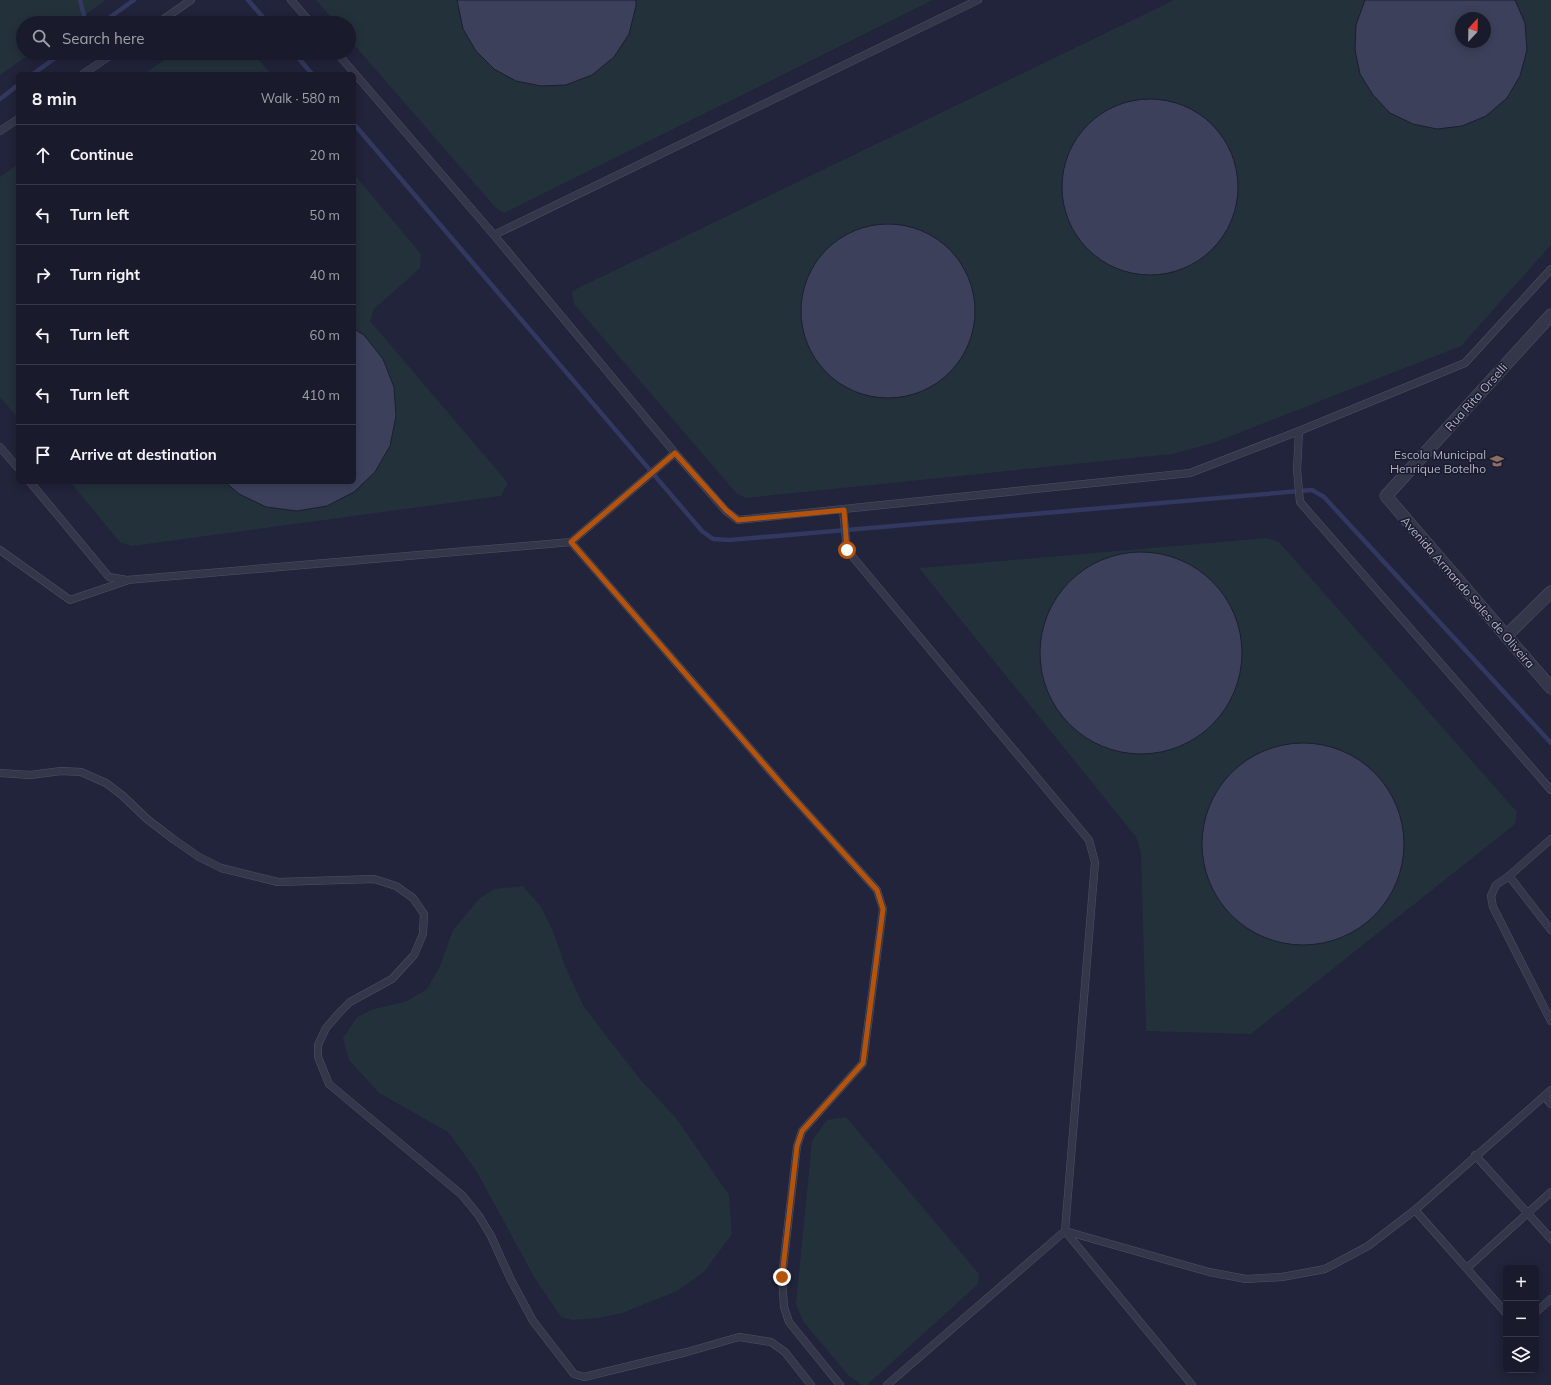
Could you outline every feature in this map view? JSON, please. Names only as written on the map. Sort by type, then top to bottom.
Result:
[{"type":"street","name":"Rua Rita Orselli","points":[[1386,496],[1550,317]]},
{"type":"street","name":"Avenida Armando Sales de Oliveira","points":[[1386,496],[1551,688]]},
{"type":"street","points":[[1506,636],[1551,592]]},
{"type":"lane","points":[[168,16],[191,0]]},
{"type":"lane","points":[[291,0],[305,16]]},
{"type":"lane","points":[[494,235],[978,0]]},
{"type":"lane","points":[[86,72],[104,60]]},
{"type":"lane","points":[[343,60],[353,72]]},
{"type":"lane","points":[[356,75],[494,235],[675,453],[726,510],[738,520],[1190,473],[1299,431],[1465,363],[1551,269]]},
{"type":"lane","points":[[0,131],[16,120]]},
{"type":"lane","points":[[1299,431],[1297,470],[1300,502],[1551,790]]},
{"type":"lane","points":[[0,447],[16,466]]},
{"type":"lane","points":[[32,484],[109,577],[128,580],[571,542],[675,453]]},
{"type":"lane","points":[[844,510],[847,550],[1089,840],[1095,862],[1065,1231],[1192,1385]]},
{"type":"lane","points":[[571,542],[790,794],[877,890],[883,909],[863,1063],[802,1131],[797,1146],[782,1277],[784,1307],[789,1322],[840,1385]]},
{"type":"lane","points":[[0,550],[70,600],[128,580]]},
{"type":"lane","points":[[0,773],[30,775],[61,770],[81,772],[106,783],[123,796],[147,819],[173,839],[199,857],[222,868],[278,882],[374,879],[396,886],[413,898],[424,914],[423,934],[414,955],[392,979],[350,1002],[326,1028],[318,1046],[318,1057],[329,1084],[466,1200],[479,1216],[491,1236],[511,1280],[533,1321],[574,1374],[584,1377],[687,1352],[739,1337],[771,1342],[785,1352],[811,1385]]},
{"type":"lane","points":[[1551,839],[1509,876],[1496,885],[1491,896],[1493,907],[1551,1021]]},
{"type":"lane","points":[[1509,876],[1551,930]]},
{"type":"lane","points":[[1065,1231],[1209,1272],[1246,1279],[1282,1277],[1325,1269],[1368,1246],[1415,1210],[1475,1155],[1551,1090]]},
{"type":"lane","points":[[1544,1096],[1551,1104]]},
{"type":"lane","points":[[1475,1155],[1551,1239]]},
{"type":"lane","points":[[1467,1268],[1551,1192]]},
{"type":"lane","points":[[1415,1210],[1503,1310]]},
{"type":"lane","points":[[887,1385],[1065,1231]]},
{"type":"lane","points":[[1539,1309],[1551,1299]]},
{"type":"shaded area","points":[[0,0],[106,0],[83,16],[16,16],[16,60],[21,60],[0,75]]},
{"type":"shaded area","points":[[316,0],[933,0],[504,213],[495,207],[356,47],[356,16],[330,16]]},
{"type":"shaded area","points":[[1174,0],[1551,0],[1551,245],[1461,346],[1213,443],[1172,454],[746,498],[737,494],[574,304],[572,291]]},
{"type":"shaded area","points":[[164,60],[259,60],[269,72],[147,72]]},
{"type":"shaded area","points":[[16,165],[16,416],[0,397],[0,177]]},
{"type":"shaded area","points":[[356,176],[421,254],[420,268],[374,309],[370,321],[508,483],[501,496],[132,546],[120,542],[72,484],[356,484]]},
{"type":"shaded area","points":[[1267,538],[1279,542],[1517,812],[1515,824],[1251,1034],[1146,1031],[1141,853],[1136,837],[919,568]]},
{"type":"shaded area","points":[[523,886],[541,907],[553,931],[565,966],[584,1007],[639,1078],[676,1118],[729,1195],[732,1234],[704,1272],[677,1291],[622,1313],[599,1318],[572,1320],[561,1317],[534,1277],[477,1172],[448,1132],[379,1093],[349,1060],[343,1038],[357,1017],[374,1009],[405,1002],[427,989],[440,966],[453,930],[480,898],[494,889]]},
{"type":"shaded area","points":[[846,1117],[979,1274],[978,1284],[867,1385],[862,1385],[848,1375],[803,1321],[796,1304],[812,1141],[827,1120]]},
{"type":"building","points":[[457,0],[636,0],[636,6],[629,34],[614,57],[592,75],[566,85],[541,86],[516,81],[494,69],[476,51],[463,29]]},
{"type":"building","points":[[1365,0],[1515,0],[1525,23],[1527,50],[1520,76],[1507,98],[1486,116],[1462,126],[1437,129],[1413,124],[1390,113],[1373,95],[1360,74],[1355,50],[1356,25]]},
{"type":"building","points":[[1159,99],[1184,105],[1192,109],[1206,119],[1218,131],[1232,153],[1237,170],[1237,204],[1232,221],[1218,243],[1206,255],[1184,269],[1167,274],[1141,275],[1116,269],[1108,265],[1094,255],[1082,243],[1068,221],[1063,204],[1062,178],[1068,153],[1072,145],[1082,131],[1094,119],[1116,105],[1133,100]]},
{"type":"building","points":[[879,224],[897,224],[921,230],[936,238],[950,249],[961,263],[969,278],[974,294],[974,328],[969,344],[961,359],[950,373],[936,384],[913,395],[897,398],[879,398],[855,392],[840,384],[826,373],[815,359],[804,336],[801,320],[801,302],[807,278],[815,263],[826,249],[840,238],[863,227]]},
{"type":"building","points":[[356,330],[364,335],[383,359],[394,387],[396,416],[390,446],[375,472],[354,492],[327,506],[297,511],[266,507],[239,494],[227,484],[356,484]]},
{"type":"building","points":[[1141,552],[1170,556],[1189,564],[1205,575],[1219,589],[1230,605],[1238,624],[1242,653],[1238,682],[1230,701],[1219,717],[1205,731],[1189,742],[1170,750],[1141,754],[1112,750],[1093,742],[1077,731],[1063,717],[1052,701],[1044,682],[1040,653],[1044,624],[1052,605],[1063,589],[1077,575],[1093,564],[1112,556]]},
{"type":"building","points":[[1303,743],[1332,747],[1351,755],[1367,766],[1381,780],[1392,796],[1400,815],[1404,844],[1400,873],[1392,892],[1381,908],[1367,922],[1351,933],[1332,941],[1303,945],[1274,941],[1255,933],[1239,922],[1225,908],[1214,892],[1206,873],[1202,844],[1206,815],[1214,796],[1225,780],[1239,766],[1255,755],[1274,747]]},
{"type":"waterway","points":[[80,0],[84,16]]},
{"type":"waterway","points":[[112,16],[134,0]]},
{"type":"waterway","points":[[248,0],[262,16]]},
{"type":"waterway","points":[[36,72],[52,60]]},
{"type":"waterway","points":[[300,60],[310,72]]},
{"type":"waterway","points":[[0,99],[16,87]]},
{"type":"waterway","points":[[356,126],[702,531],[713,539],[729,540],[1312,490],[1324,497],[1551,743]]},
{"type":"place","name":"Escola Municipal Henrique Botelho","points":[[1497,461]]},
{"type":"route","points":[[782,1277],[797,1146],[802,1131],[863,1063],[883,909],[877,890],[790,794],[571,542],[675,453],[726,510],[738,520],[844,510],[847,550]]}]
